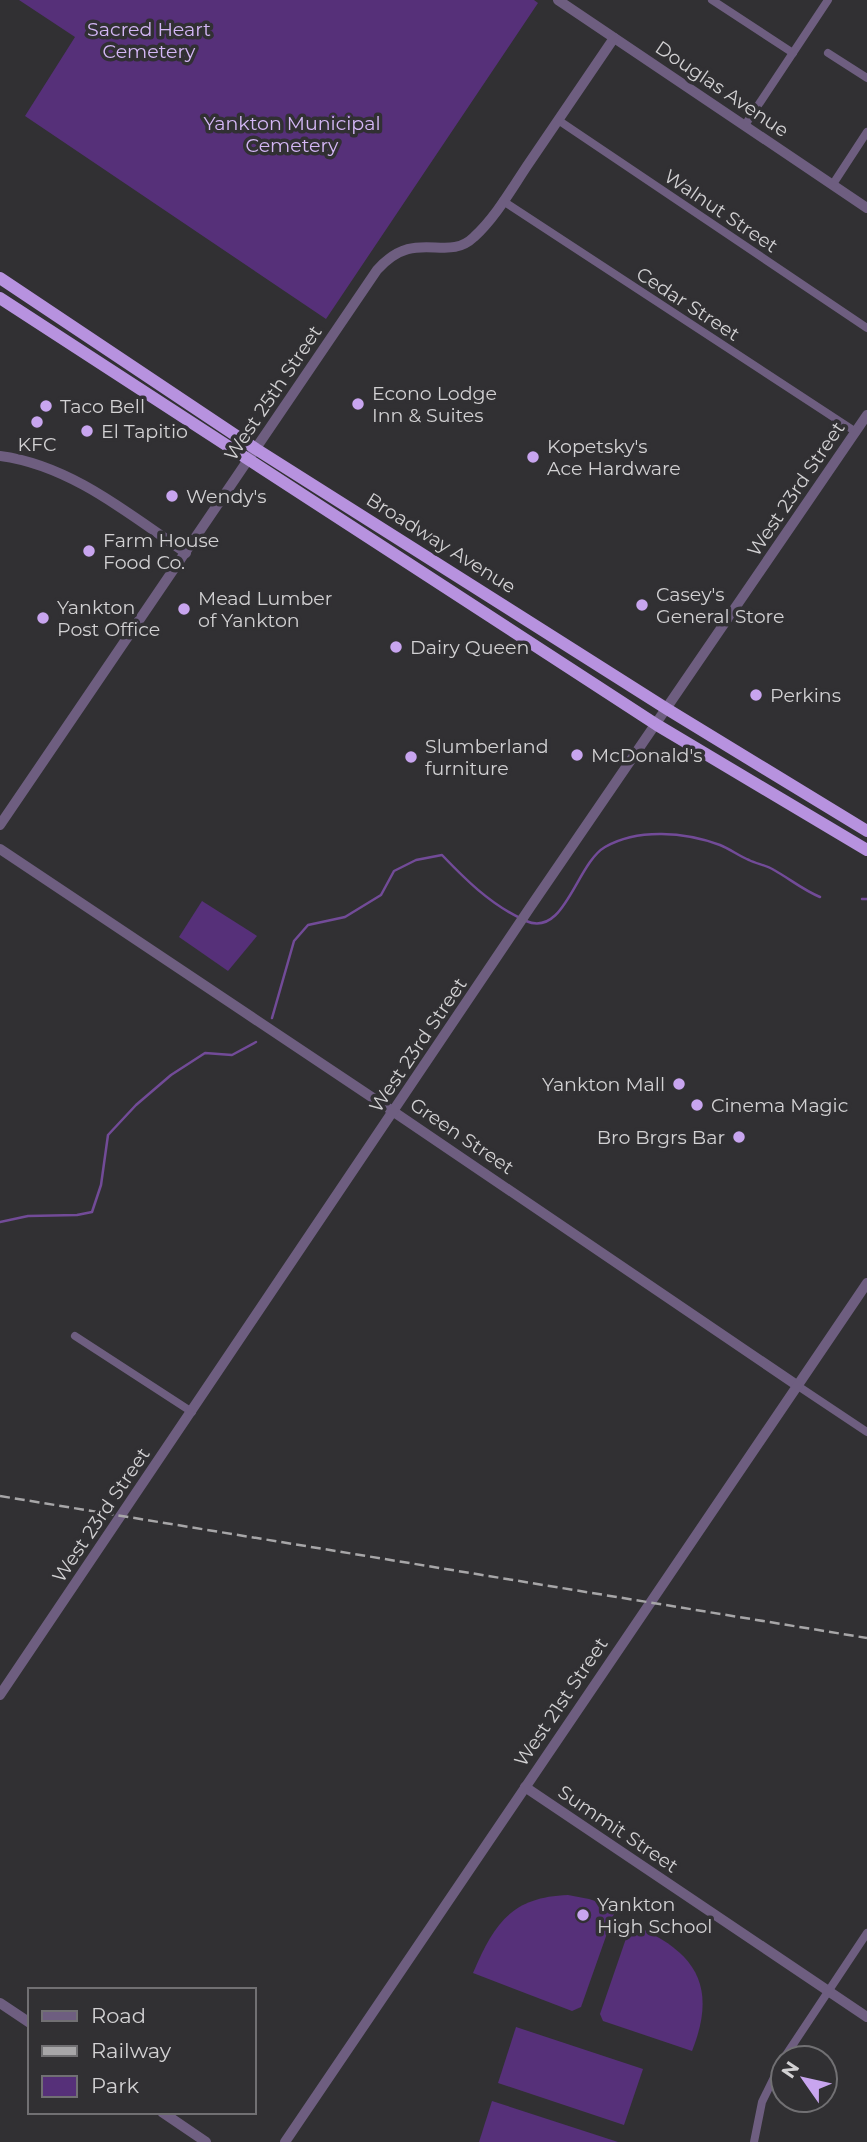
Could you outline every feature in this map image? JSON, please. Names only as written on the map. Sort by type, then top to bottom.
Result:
[{"type":"highway","name":"Broadway Avenue","points":[[0,278],[252,455],[657,725],[867,850]]},
{"type":"highway","name":"Broadway Avenue","points":[[0,298],[867,831]]},
{"type":"street","name":"Douglas Avenue","points":[[559,0],[867,208]]},
{"type":"street","points":[[712,0],[793,53]]},
{"type":"street","points":[[745,125],[828,0]]},
{"type":"street","name":"West 25th Street","points":[[0,825],[385,262],[409,247],[446,248],[474,238],[503,201],[614,38]]},
{"type":"street","points":[[828,53],[867,78]]},
{"type":"street","name":"Walnut Street","points":[[558,120],[867,328]]},
{"type":"street","points":[[833,184],[867,132]]},
{"type":"street","name":"Cedar Street","points":[[503,201],[856,432]]},
{"type":"street","name":"West 23rd Street","points":[[0,1695],[531,906],[867,415]]},
{"type":"street","points":[[0,456],[29,461],[74,480],[186,552]]},
{"type":"street","name":"Green Street","points":[[0,849],[867,1432]]},
{"type":"street","name":"West 21st Street","points":[[285,2142],[867,1283]]},
{"type":"street","points":[[75,1336],[192,1412]]},
{"type":"street","name":"Summit Street","points":[[525,1787],[867,2017]]},
{"type":"street","points":[[793,2044],[867,1933]]},
{"type":"street","points":[[0,2003],[28,2022]]},
{"type":"street","points":[[754,2142],[761,2102],[769,2086]]},
{"type":"street","points":[[165,2114],[206,2142]]},
{"type":"green space","name":"Yankton Municipal Cemetery","points":[[19,0],[534,0],[538,3],[326,319],[25,116],[75,37]]},
{"type":"green space","points":[[202,901],[257,936],[228,971],[179,937]]},
{"type":"green space","points":[[568,1895],[616,1908],[581,2007],[572,2011],[473,1973],[489,1940],[507,1916],[532,1901]]},
{"type":"green space","points":[[631,1924],[670,1945],[685,1958],[695,1972],[701,1988],[703,2006],[692,2051],[603,2021],[600,2014]]},
{"type":"green space","points":[[516,2027],[643,2069],[624,2125],[498,2083]]},
{"type":"green space","points":[[492,2101],[618,2142],[479,2142]]},
{"type":"waterway","points":[[526,921],[539,923],[551,919],[569,897],[586,868],[605,847],[618,841],[647,835],[692,837],[720,845],[771,868],[820,897]]},
{"type":"waterway","points":[[272,1018],[294,941],[308,925],[345,917],[381,895],[394,871],[416,860],[442,855],[488,898],[520,918]]},
{"type":"waterway","points":[[862,899],[867,899]]},
{"type":"waterway","points":[[0,1222],[28,1216],[92,1212],[101,1185],[108,1135],[136,1105],[171,1075],[205,1053],[232,1055],[256,1042]]},
{"type":"railway","points":[[0,1496],[867,1638]]},
{"type":"place","name":"Econo Lodge Inn & Suites","points":[[358,404]]},
{"type":"place","name":"Taco Bell","points":[[46,406]]},
{"type":"place","name":"KFC","points":[[37,422]]},
{"type":"place","name":"El Tapitio","points":[[87,431]]},
{"type":"place","name":"Kopetsky's Ace Hardware","points":[[533,457]]},
{"type":"place","name":"Wendy's","points":[[172,496]]},
{"type":"place","name":"Farm House Food Co.","points":[[89,551]]},
{"type":"place","name":"Casey's General Store","points":[[642,605]]},
{"type":"place","name":"Mead Lumber of Yankton","points":[[184,609]]},
{"type":"place","name":"Yankton Post Office","points":[[43,618]]},
{"type":"place","name":"Dairy Queen","points":[[396,647]]},
{"type":"place","name":"Perkins","points":[[756,695]]},
{"type":"place","name":"McDonald's","points":[[577,755]]},
{"type":"place","name":"Slumberland furniture","points":[[411,757]]},
{"type":"place","name":"Yankton Mall","points":[[679,1084]]},
{"type":"place","name":"Cinema Magic","points":[[697,1105]]},
{"type":"place","name":"Bro Brgrs Bar","points":[[739,1137]]},
{"type":"place","name":"Yankton High School","points":[[583,1915]]},
{"type":"park label","name":"Sacred Heart Cemetery","points":[[149,40]]}]
